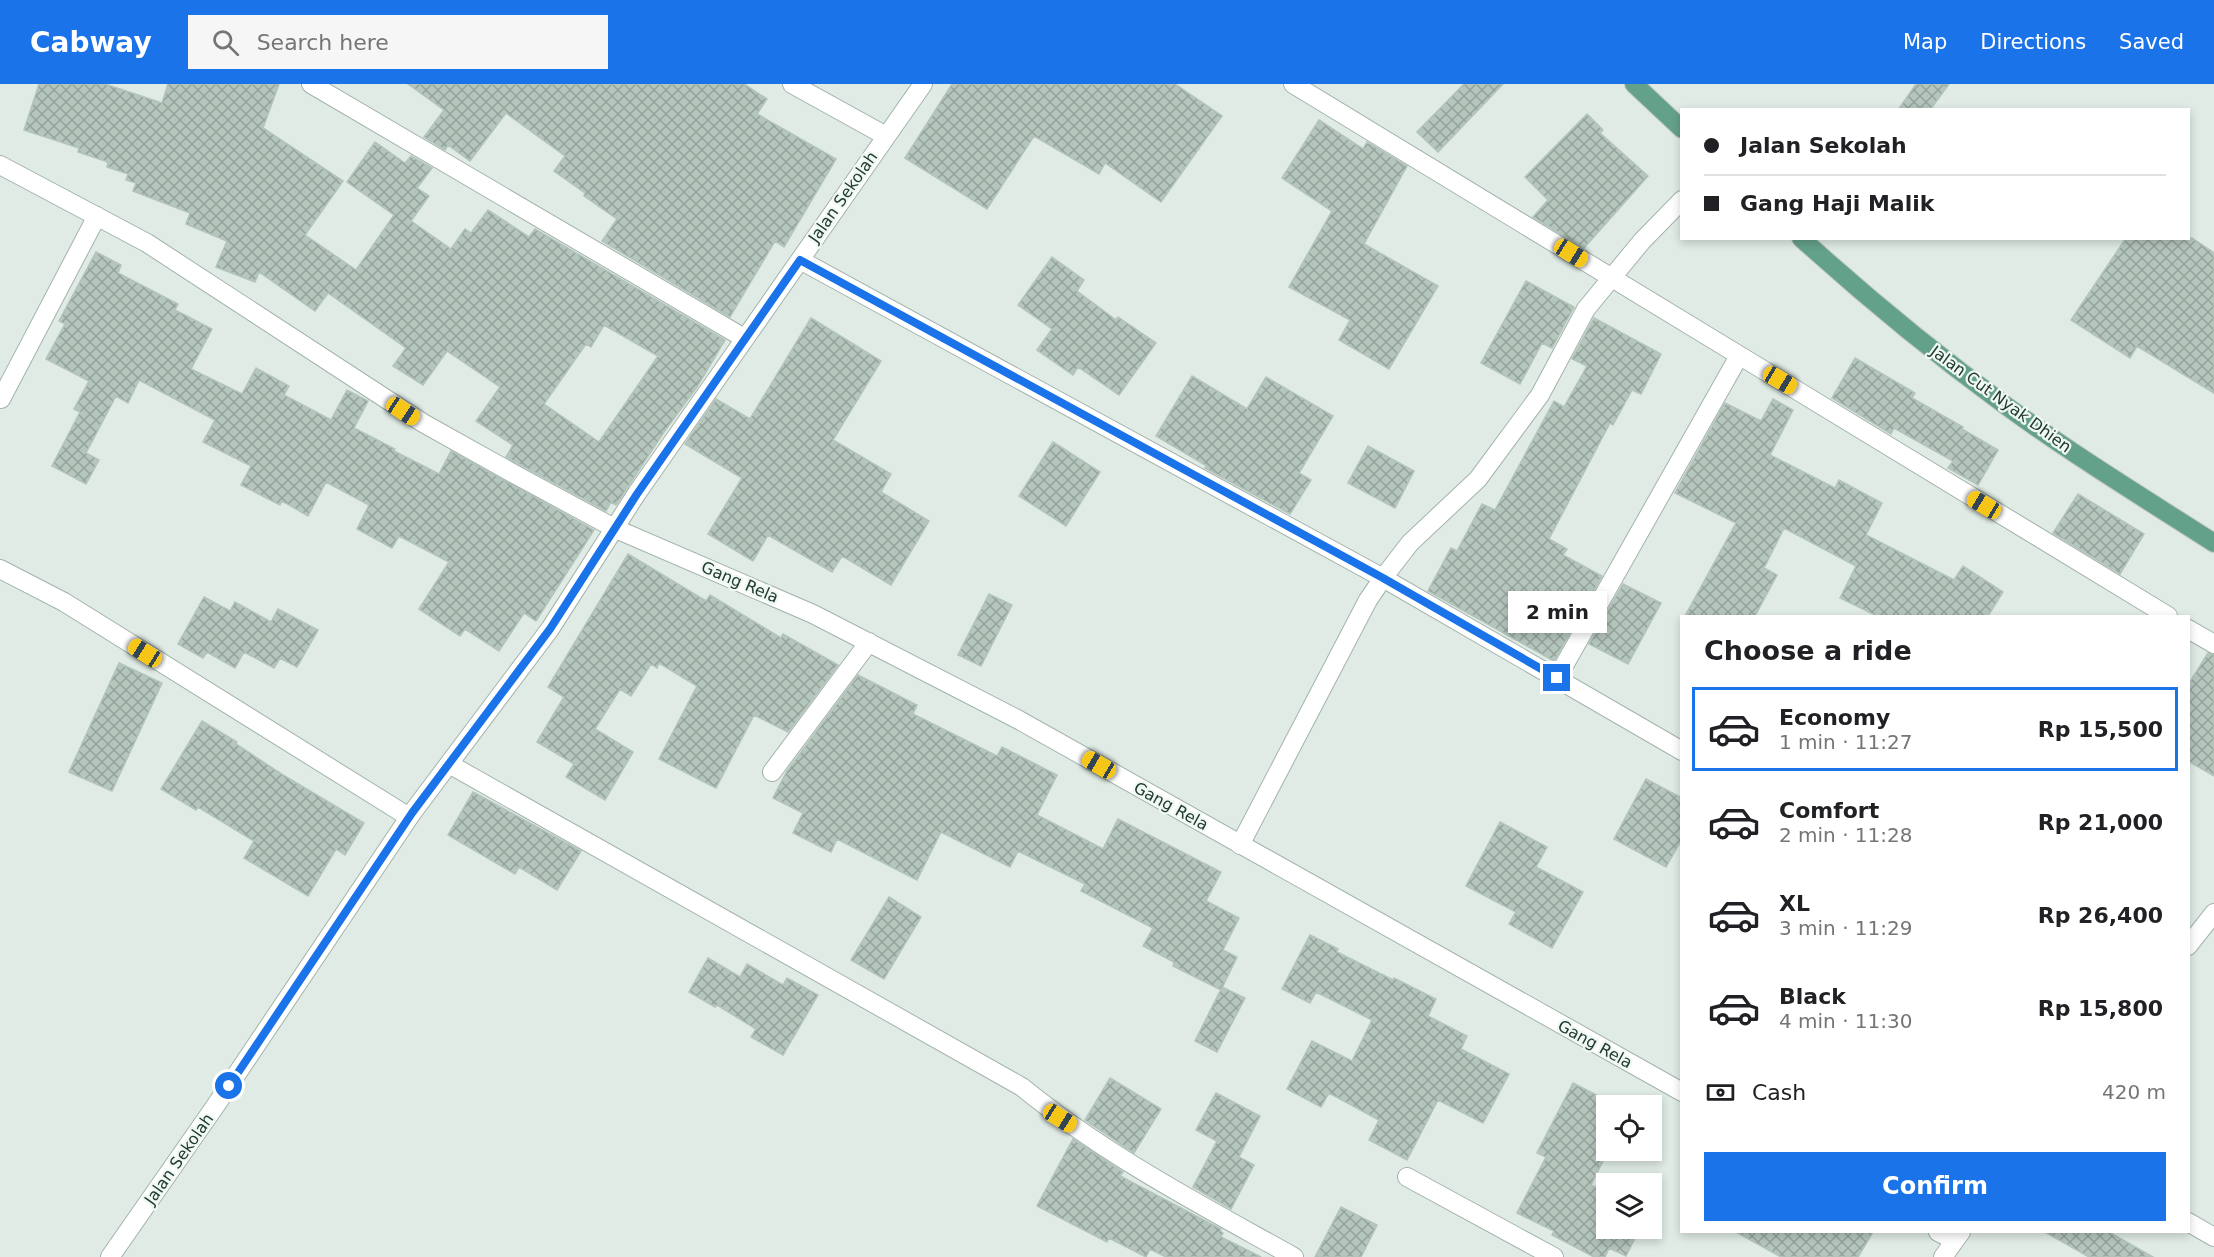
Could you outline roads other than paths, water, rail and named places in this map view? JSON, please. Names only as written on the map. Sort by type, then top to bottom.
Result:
[{"type":"main road","points":[[1634,84],[1680,127]]},
{"type":"main road","name":"Jalan Cut Nyak Dhien","points":[[1803,240],[1929,348],[2007,406],[2129,489],[2214,543]]},
{"type":"street","points":[[311,84],[744,338]]},
{"type":"street","points":[[792,84],[886,136]]},
{"type":"street","name":"Jalan Sekolah","points":[[110,1257],[223,1095],[409,817],[550,629],[637,494],[923,84]]},
{"type":"street","points":[[1293,84],[2167,615]]},
{"type":"street","name":"Gang Rela","points":[[2,170],[147,243],[423,423],[616,529],[813,614],[1019,720],[1680,1091]]},
{"type":"street","points":[[1240,845],[1368,600],[1383,578],[1410,543],[1478,479],[1540,395],[1586,309],[1610,277],[1680,202]]},
{"type":"street","points":[[1,399],[97,216]]},
{"type":"street","points":[[800,260],[1383,578],[1680,751]]},
{"type":"street","points":[[1557,678],[1739,356]]},
{"type":"street","points":[[0,569],[64,602],[409,817]]},
{"type":"street","points":[[2190,630],[2214,644]]},
{"type":"street","points":[[772,772],[869,642]]},
{"type":"street","points":[[449,764],[1022,1087],[1060,1118],[1144,1171],[1294,1257]]},
{"type":"street","points":[[2190,943],[2214,913]]},
{"type":"street","points":[[1407,1177],[1554,1257]]},
{"type":"street","points":[[2190,1223],[2214,1237]]},
{"type":"street","points":[[1943,1257],[1951,1234]]}]
